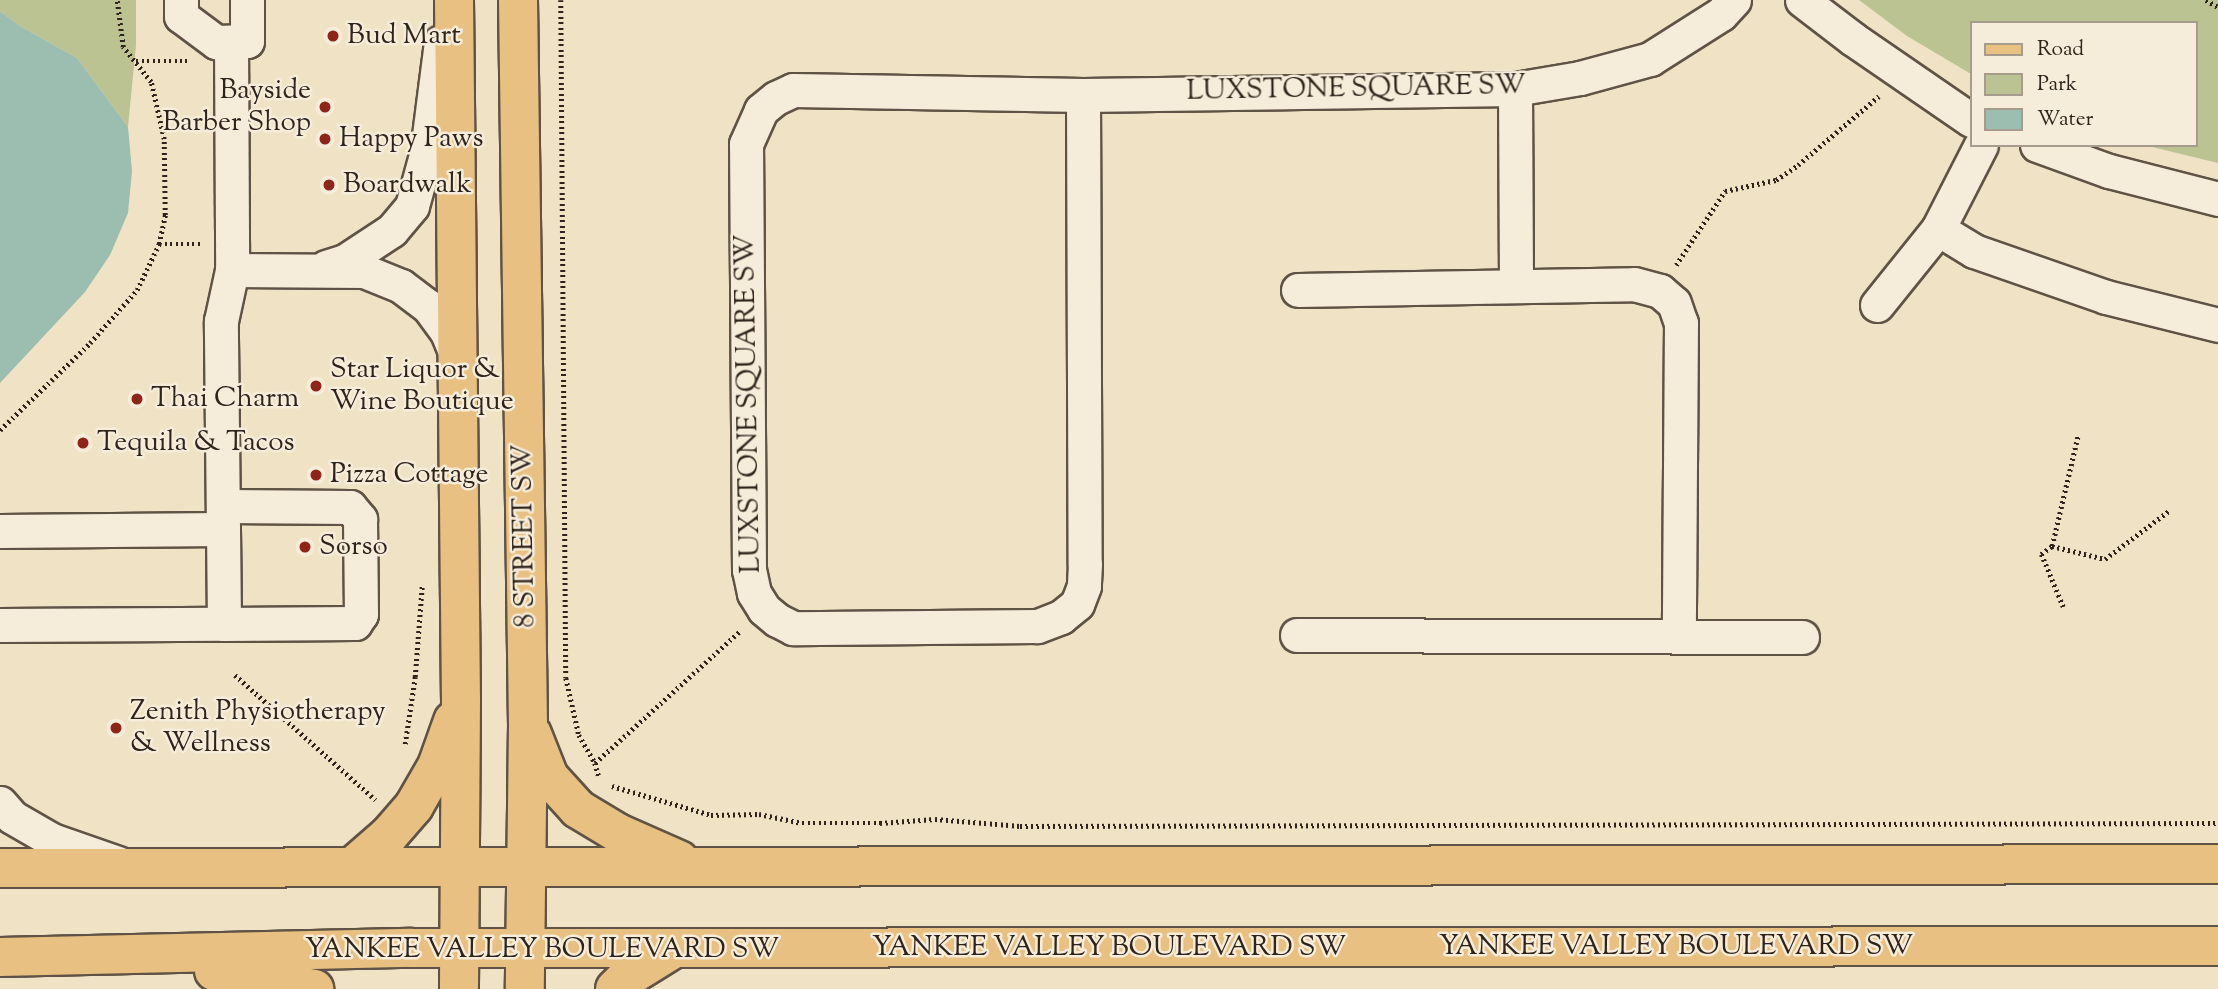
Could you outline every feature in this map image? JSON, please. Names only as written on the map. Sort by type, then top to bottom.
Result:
[{"type":"main road","points":[[454,0],[461,699],[459,989]]},
{"type":"main road","name":"8 STREET SW","points":[[518,0],[528,726],[525,989]]},
{"type":"main road","points":[[352,867],[389,835],[414,806],[437,766],[461,699]]},
{"type":"main road","points":[[528,726],[549,777],[578,809],[618,833],[690,865]]},
{"type":"main road","points":[[0,868],[2218,864]]},
{"type":"main road","name":"YANKEE VALLEY BOULEVARD SW","points":[[0,957],[122,957],[460,948],[2218,946]]},
{"type":"main road","points":[[615,989],[673,949]]},
{"type":"main road","points":[[122,957],[314,989]]},
{"type":"street","points":[[181,0],[181,16],[216,41],[247,41],[247,0]]},
{"type":"street","points":[[320,269],[345,261],[363,251],[392,230],[412,206],[427,151],[447,0]]},
{"type":"street","name":"LUXSTONE SQUARE SW","points":[[1083,95],[1085,564],[1084,586],[1077,604],[1061,617],[1037,626],[793,628],[764,609],[754,593],[748,570],[746,144],[761,110],[776,98],[793,90],[1083,95],[1515,89],[1580,78],[1650,59],[1721,14],[1734,0]]},
{"type":"street","points":[[1802,0],[1969,119]]},
{"type":"street","points":[[224,624],[221,321],[232,257],[231,41]]},
{"type":"street","points":[[1515,89],[1516,285]]},
{"type":"street","points":[[1877,305],[1938,229],[1980,147]]},
{"type":"street","points":[[2043,147],[2109,171],[2218,199]]},
{"type":"street","points":[[1938,229],[1974,251],[2106,297],[2218,325]]},
{"type":"street","points":[[232,257],[320,269],[364,271],[401,286],[428,306],[447,332],[458,359]]},
{"type":"street","points":[[1298,290],[1634,284],[1660,291],[1674,303],[1681,323],[1679,636]]},
{"type":"street","points":[[0,531],[224,518],[350,507],[360,519],[361,614],[355,623],[0,625]]},
{"type":"street","points":[[1297,635],[1802,637]]},
{"type":"street","points":[[0,803],[12,817],[52,840],[134,868]]},
{"type":"path","points":[[0,430],[90,344],[137,290],[159,244],[165,215],[164,139],[151,82],[123,47],[117,0]]},
{"type":"path","points":[[561,0],[566,678],[579,735],[595,763],[601,784],[640,792],[711,815],[759,814],[802,823],[880,823],[935,819],[1020,826],[2218,823]]},
{"type":"path","points":[[2206,0],[2218,7]]},
{"type":"path","points":[[1660,291],[1725,191],[1767,182],[1787,172],[1903,74]]},
{"type":"path","points":[[159,244],[232,257]]},
{"type":"path","points":[[2063,607],[2041,554],[2052,546],[2078,435]]},
{"type":"path","points":[[2052,546],[2105,559],[2171,510]]},
{"type":"path","points":[[403,754],[415,677],[422,574]]},
{"type":"path","points":[[595,763],[764,609]]},
{"type":"path","points":[[235,675],[384,807]]},
{"type":"green space","points":[[0,0],[136,0],[136,45],[128,127],[77,58],[20,26],[0,11]]},
{"type":"green space","points":[[1859,0],[2218,0],[2218,163],[2152,147],[2197,147],[2197,21],[1969,21],[1969,73],[1907,36]]},
{"type":"water","points":[[0,11],[20,26],[77,58],[128,127],[132,171],[128,213],[110,255],[85,292],[0,383]]},
{"type":"place","name":"Bud Mart","points":[[333,36]]},
{"type":"place","name":"Bayside Barber Shop","points":[[325,107]]},
{"type":"place","name":"Happy Paws","points":[[325,139]]},
{"type":"place","name":"Boardwalk","points":[[329,185]]},
{"type":"place","name":"Star Liquor & Wine Boutique","points":[[316,386]]},
{"type":"place","name":"Thai Charm","points":[[137,399]]},
{"type":"place","name":"Tequila & Tacos","points":[[83,443]]},
{"type":"place","name":"Pizza Cottage","points":[[316,475]]},
{"type":"place","name":"Sorso","points":[[305,547]]},
{"type":"place","name":"Zenith Physiotherapy & Wellness","points":[[116,728]]}]
